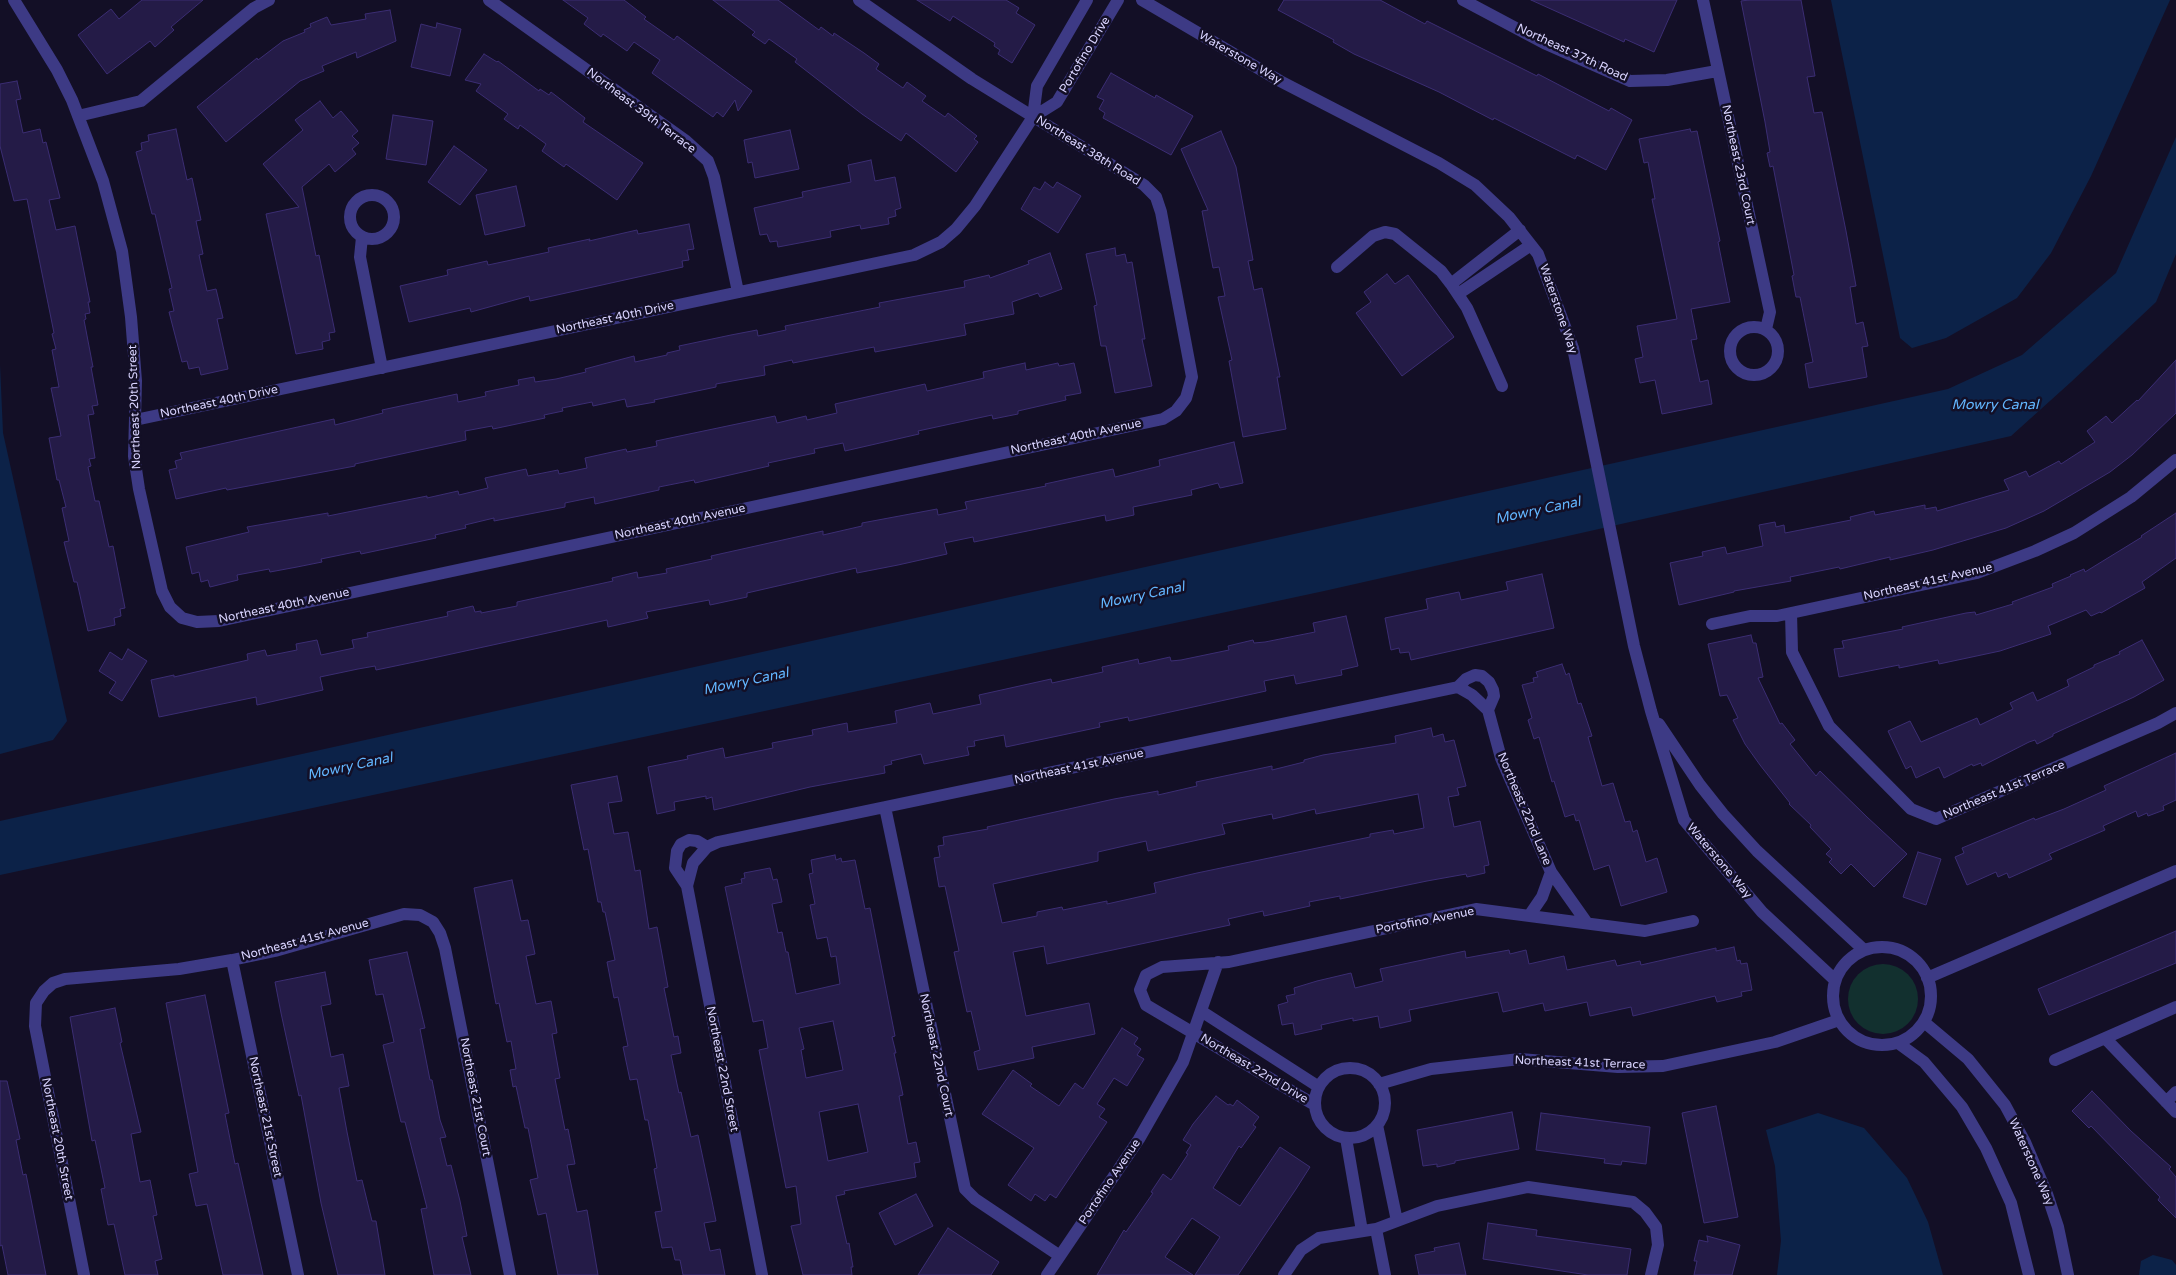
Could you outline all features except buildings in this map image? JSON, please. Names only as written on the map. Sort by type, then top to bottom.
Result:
[{"type":"street","name":"Northeast 20th Street","points":[[14,0],[57,70],[104,181],[122,251],[131,317],[136,381],[134,456],[139,489],[162,591],[170,607],[182,618]]},
{"type":"street","points":[[78,116],[141,101],[254,8],[269,0]]},
{"type":"street","name":"Northeast 39th Terrace","points":[[489,0],[686,141],[708,161],[714,177],[738,292]]},
{"type":"street","name":"Northeast 38th Road","points":[[859,0],[972,79],[1144,185],[1156,197],[1161,212],[1192,377],[1186,398],[1176,411]]},
{"type":"street","points":[[1033,117],[1036,86],[1087,0]]},
{"type":"street","name":"Portofino Drive","points":[[1033,117],[1057,102],[1118,0]]},
{"type":"street","name":"Waterstone Way","points":[[1142,0],[1280,81],[1439,163],[1475,185],[1509,217],[1538,254],[1552,286],[1573,348],[1634,646],[1651,711],[1684,820],[1762,912],[1835,980]]},
{"type":"street","name":"Northeast 37th Road","points":[[1464,0],[1544,43],[1630,81],[1667,80],[1717,71]]},
{"type":"street","name":"Northeast 23rd Court","points":[[1702,0],[1770,312],[1766,329]]},
{"type":"street","name":"Northeast 40th Drive","points":[[135,420],[914,255],[941,242],[975,206],[1033,117]]},
{"type":"street","points":[[1455,289],[1520,230]]},
{"type":"street","points":[[1338,267],[1373,236],[1385,232],[1395,234],[1441,270],[1455,289],[1467,308],[1502,386]]},
{"type":"street","points":[[362,238],[360,257],[382,368]]},
{"type":"street","points":[[1455,289],[1531,245]]},
{"type":"street","name":"Northeast 40th Avenue","points":[[182,618],[197,622],[219,621],[1163,419],[1176,411]]},
{"type":"street","name":"Northeast 41st Avenue","points":[[1712,624],[1750,616],[1777,616],[1977,573],[2035,551],[2074,533],[2131,497],[2176,460]]},
{"type":"street","name":"Northeast 41st Terrace","points":[[1791,613],[1790,634],[1792,652],[1829,726],[1911,809],[1936,819],[2158,724],[2176,713]]},
{"type":"street","name":"Northeast 41st Avenue","points":[[707,847],[718,842],[1458,687],[1466,679],[1475,675],[1482,676],[1489,682],[1493,690],[1494,696],[1488,710]]},
{"type":"street","points":[[1458,687],[1472,695],[1488,710]]},
{"type":"street","name":"Northeast 22nd Lane","points":[[1488,710],[1501,758],[1551,872],[1587,923]]},
{"type":"street","name":"Waterstone Way","points":[[1651,711],[1700,785],[1723,814],[1757,851],[1864,950]]},
{"type":"street","name":"Northeast 22nd Court","points":[[885,807],[965,1189],[975,1199],[1060,1256]]},
{"type":"street","points":[[687,886],[675,868],[677,851],[680,844],[689,840],[697,841],[707,847]]},
{"type":"street","name":"Northeast 22nd Street","points":[[707,847],[693,863],[687,886],[762,1275]]},
{"type":"street","points":[[1927,978],[2176,871]]},
{"type":"street","points":[[1529,916],[1542,897],[1551,872]]},
{"type":"street","name":"Portofino Avenue","points":[[1194,1033],[1146,1005],[1140,990],[1146,975],[1162,967],[1229,962],[1476,909],[1645,931],[1693,921]]},
{"type":"street","name":"Northeast 41st Avenue","points":[[36,1004],[44,990],[54,983],[65,979],[179,969],[232,960],[275,951],[397,916],[420,915],[432,922]]},
{"type":"street","name":"Northeast 21st Court","points":[[432,922],[440,933],[445,948],[510,1275]]},
{"type":"street","points":[[1879,947],[1894,948],[1908,954],[1920,964],[1927,978],[1930,1000],[1924,1022],[1912,1035],[1898,1043],[1881,1046],[1864,1043],[1849,1034],[1839,1020],[1833,1000],[1835,980],[1842,967],[1852,957],[1864,950],[1879,947]]},
{"type":"street","name":"Northeast 21st Street","points":[[232,960],[298,1275]]},
{"type":"street","name":"Portofino Avenue","points":[[1048,1275],[1139,1139],[1183,1062],[1218,962]]},
{"type":"street","name":"Northeast 20th Street","points":[[36,1004],[35,1026],[84,1275]]},
{"type":"street","points":[[2055,1060],[2176,1007]]},
{"type":"street","name":"Northeast 22nd Drive","points":[[1201,1011],[1319,1087]]},
{"type":"street","name":"Northeast 41st Terrace","points":[[1379,1084],[1431,1069],[1520,1059],[1618,1067],[1662,1066],[1775,1042],[1839,1020]]},
{"type":"street","name":"Waterstone Way","points":[[1924,1022],[1968,1059],[2005,1105],[2025,1142],[2047,1194],[2058,1228],[2068,1275]]},
{"type":"street","name":"Northeast 22nd Drive","points":[[1194,1033],[1315,1105]]},
{"type":"street","points":[[2105,1038],[2176,1112]]},
{"type":"street","points":[[1898,1043],[1924,1062],[1962,1107],[1986,1148],[2011,1203],[2029,1275]]},
{"type":"street","points":[[1343,1069],[1363,1071],[1372,1076],[1379,1084],[1383,1094],[1382,1116],[1377,1125],[1363,1135],[1346,1138],[1336,1136],[1321,1124],[1315,1105],[1319,1087],[1325,1079],[1343,1069]]},
{"type":"street","points":[[2166,1102],[2176,1092]]},
{"type":"street","points":[[1377,1125],[1397,1221]]},
{"type":"street","points":[[1346,1138],[1362,1231]]},
{"type":"street","points":[[1284,1275],[1301,1250],[1320,1238],[1376,1229],[1437,1206],[1528,1187],[1634,1202],[1645,1212],[1656,1228],[1658,1245],[1652,1275]]},
{"type":"street","points":[[1376,1229],[1385,1275]]},
{"type":"green space","points":[[1883,964],[1896,967],[1908,974],[1915,986],[1918,999],[1915,1012],[1908,1024],[1896,1031],[1883,1034],[1870,1031],[1858,1024],[1851,1012],[1848,999],[1851,986],[1858,974],[1870,967]]},
{"type":"water","points":[[1831,0],[2170,0],[2091,176],[2051,253],[2017,298],[1946,338],[1912,348],[1900,338]]},
{"type":"water","name":"Mowry Canal","points":[[2176,137],[2176,254],[2156,302],[2011,436],[1324,591],[0,875],[0,821],[1948,389],[2022,355],[2116,273]]},
{"type":"water","points":[[0,365],[3,433],[67,721],[53,740],[0,754]]},
{"type":"water","points":[[1818,1113],[1864,1128],[1907,1178],[1928,1222],[1943,1275],[1777,1275],[1781,1241],[1775,1166],[1766,1130]]},
{"type":"water","points":[[2153,1255],[2172,1260],[2176,1265],[2176,1275],[2139,1275],[2141,1261]]}]
